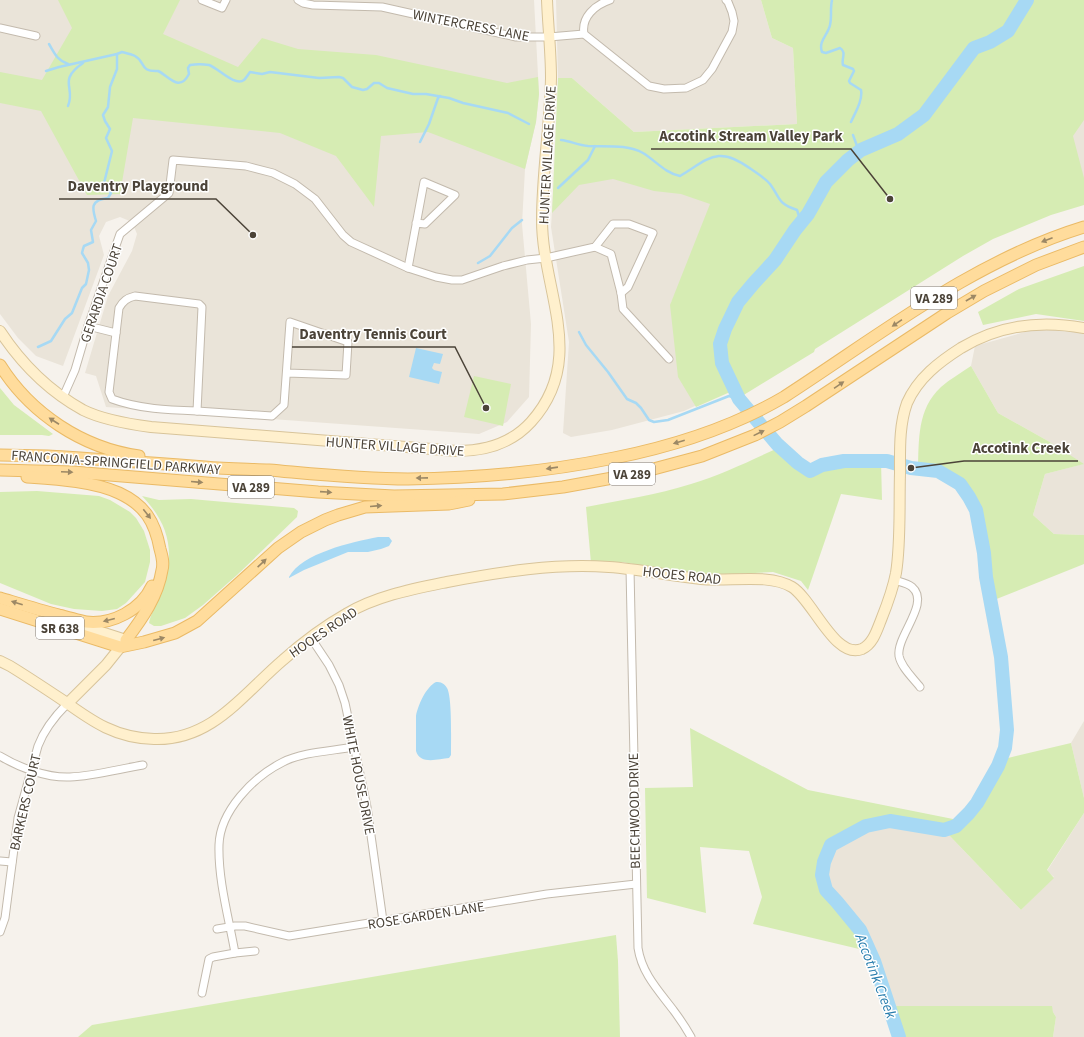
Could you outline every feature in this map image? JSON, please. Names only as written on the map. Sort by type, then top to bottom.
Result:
[{"type":"main road","name":"FRANCONIA-SPRINGFIELD PARKWAY","points":[[0,455],[54,456],[350,477],[450,478],[578,465],[635,454],[670,445],[716,430],[760,411],[796,390],[933,299],[971,276],[1036,244],[1084,227]]},
{"type":"main road","name":"FRANCONIA-SPRINGFIELD PARKWAY","points":[[0,470],[73,472],[366,495],[423,496],[503,494],[563,487],[618,477],[674,464],[723,448],[774,425],[806,406],[947,313],[984,291],[1036,266],[1084,247]]},
{"type":"main road","points":[[0,365],[23,396],[39,410],[66,429],[99,445],[130,454],[208,461],[266,470]]},
{"type":"main road","points":[[0,476],[36,478],[97,486],[118,492],[131,500],[148,515],[157,534],[163,562],[158,586],[141,620],[123,643]]},
{"type":"main road","points":[[123,643],[165,637],[187,627],[206,614],[288,540],[301,532],[338,515],[365,507],[449,504],[503,494]]},
{"type":"main road","points":[[34,609],[90,622],[104,621],[120,616],[134,607],[150,590],[157,570],[160,548]]},
{"type":"main road","name":"SR 638","points":[[0,598],[34,609]]},
{"type":"main road","name":"SR 638","points":[[0,609],[123,643]]},
{"type":"street","points":[[202,0],[222,8],[226,0]]},
{"type":"street","name":"WINTERCRESS LANE","points":[[298,0],[303,3],[313,5],[382,7],[516,36],[549,37],[584,34]]},
{"type":"street","name":"HUNTER VILLAGE DRIVE","points":[[0,331],[34,374],[63,397],[84,410],[126,424],[457,452],[489,448],[512,437],[529,424],[545,404],[555,381],[559,360],[560,346],[546,258],[542,222],[542,196],[551,78],[547,0]]},
{"type":"street","points":[[610,0],[599,4],[590,12],[584,22],[584,34],[649,86],[664,89],[686,88],[703,80],[712,69],[732,32],[734,21],[732,12],[726,0]]},
{"type":"street","points":[[0,28],[36,36]]},
{"type":"street","name":"GERARDIA COURT","points":[[63,397],[75,370],[88,326],[120,234],[168,193],[173,160],[246,166],[279,175],[296,184],[315,199],[343,235],[351,242],[408,268]]},
{"type":"street","points":[[416,223],[425,224],[456,195],[424,182],[416,223],[408,268],[436,278],[462,280],[503,266],[595,247],[611,254],[621,292],[623,309],[669,359]]},
{"type":"street","points":[[595,247],[613,224],[629,224],[653,233],[628,287],[621,292]]},
{"type":"street","points":[[197,411],[202,307],[199,304],[135,296],[122,302],[119,308],[109,392],[112,399],[127,405],[175,410],[272,416],[284,406],[290,322],[348,342],[346,376],[287,373]]},
{"type":"street","name":"HOOES ROAD","points":[[0,661],[100,725],[124,735],[157,739],[174,738],[188,735],[218,718],[281,661],[347,613],[361,606],[398,593],[433,585],[518,570],[550,567],[608,567],[703,579],[766,579],[781,582],[792,587],[803,596],[843,648],[854,651],[864,648],[872,640],[884,614],[898,560],[900,441],[905,410],[912,393],[928,372],[953,353],[986,334],[1020,326],[1056,324],[1084,328]]},
{"type":"street","points":[[88,326],[116,333]]},
{"type":"street","name":"BEECHWOOD DRIVE","points":[[630,569],[637,938],[641,963],[652,983],[691,1037]]},
{"type":"street","points":[[894,580],[913,588],[917,597],[916,611],[903,636],[899,650],[903,664],[920,686]]},
{"type":"street","name":"SR 638","points":[[34,609],[123,643]]},
{"type":"street","name":"WHITE HOUSE DRIVE","points":[[311,638],[339,685],[345,703],[366,807],[383,921]]},
{"type":"street","points":[[68,704],[100,672],[123,643]]},
{"type":"street","name":"BARKERS COURT","points":[[0,932],[5,918],[18,818],[31,770],[41,737],[56,716],[68,704]]},
{"type":"street","points":[[235,953],[220,866],[219,844],[223,827],[230,812],[239,798],[252,783],[283,762],[298,757],[354,747]]},
{"type":"street","points":[[0,756],[18,766],[31,770],[57,776],[70,777],[143,765]]},
{"type":"street","points":[[0,861],[12,862]]},
{"type":"street","name":"ROSE GARDEN LANE","points":[[217,929],[245,926],[288,936],[547,894],[636,884]]},
{"type":"street","points":[[202,994],[209,960],[213,957],[255,951]]},
{"type":"shaded area","points":[[0,0],[534,0],[539,94],[536,122],[525,169],[522,224],[531,324],[529,397],[507,422],[479,434],[106,407],[96,376],[85,373],[108,296],[132,251],[137,234],[132,222],[120,217],[106,222],[99,236],[104,255],[63,366],[36,356],[18,338],[0,314]]},
{"type":"shaded area","points":[[556,0],[761,0],[772,38],[793,48],[797,124],[634,132],[572,78],[558,78]]},
{"type":"shaded area","points":[[1084,119],[1084,204],[1057,154]]},
{"type":"shaded area","points":[[618,166],[697,191],[716,201],[671,303],[679,376],[697,405],[684,411],[612,430],[571,437],[563,433],[569,342],[551,227],[553,196]]},
{"type":"shaded area","points":[[1039,328],[1084,334],[1084,535],[1054,534],[1033,515],[1045,474],[1083,464],[1048,441],[998,413],[971,366],[975,346]]},
{"type":"shaded area","points":[[1084,721],[1084,798],[1071,743]]},
{"type":"shaded area","points":[[1084,813],[1084,1037],[1053,1037],[1056,1017],[1051,1006],[893,1006],[869,934],[825,881],[829,851],[879,822],[947,833],[1021,910],[1054,877],[1047,871]]},
{"type":"green space","points":[[58,0],[180,0],[163,34],[238,67],[262,38],[298,49],[376,55],[507,83],[538,77],[539,94],[536,122],[525,169],[428,132],[381,136],[374,207],[336,156],[280,133],[133,118],[120,194],[87,195],[41,111],[0,103],[0,72],[42,80],[72,28]]},
{"type":"green space","points":[[761,0],[1084,0],[1084,120],[1073,136],[1084,178],[1084,205],[1051,215],[993,239],[963,256],[815,349],[814,352],[742,396],[737,389],[696,407],[678,377],[670,305],[710,204],[681,194],[654,191],[613,179],[579,185],[552,213],[558,78],[572,78],[634,132],[797,124],[793,48],[772,38]]},
{"type":"green space","points":[[1084,266],[1084,321],[1036,314],[983,325],[978,312],[1019,289]]},
{"type":"green space","points":[[971,366],[998,413],[1048,441],[1084,464],[1045,474],[1033,515],[1054,534],[1084,535],[1084,564],[994,600],[986,537],[978,504],[963,480],[918,470],[919,436],[923,415],[927,405],[941,387]]},
{"type":"green space","points":[[474,376],[511,384],[503,426],[464,417]]},
{"type":"green space","points":[[0,388],[14,405],[53,434],[49,436],[0,435]]},
{"type":"green space","points":[[782,446],[797,468],[834,456],[859,456],[881,461],[882,500],[841,494],[808,590],[801,581],[773,572],[701,576],[622,562],[591,563],[586,507],[652,494],[691,484],[748,462]]},
{"type":"green space","points":[[37,491],[99,496],[110,500],[130,512],[136,518],[144,531],[150,550],[150,562],[145,582],[126,603],[117,609],[102,611],[74,609],[51,604],[0,583],[0,492]]},
{"type":"green space","points":[[142,496],[159,500],[191,499],[294,508],[298,511],[297,517],[237,575],[203,605],[185,618],[161,626],[154,626],[149,623],[166,578],[169,553],[168,541],[159,518]]},
{"type":"green space","points":[[690,728],[808,790],[968,822],[1008,758],[1071,743],[1084,798],[1084,813],[1047,870],[1054,878],[1021,910],[947,833],[879,822],[829,851],[825,881],[869,934],[876,953],[753,924],[762,897],[749,851],[700,847],[706,913],[647,898],[645,788],[693,787]]},
{"type":"green space","points":[[616,935],[620,1037],[78,1037],[92,1025]]},
{"type":"green space","points":[[893,1006],[1052,1006],[1056,1017],[1053,1037],[904,1037]]},
{"type":"water","points":[[416,348],[443,354],[440,364],[434,363],[432,368],[442,372],[439,384],[409,377]]},
{"type":"water","points":[[378,537],[389,537],[392,541],[389,546],[381,549],[368,552],[348,552],[304,570],[289,578],[295,569],[316,555],[355,542]]},
{"type":"water","points":[[436,682],[444,684],[449,692],[451,755],[449,758],[425,760],[418,755],[416,751],[416,716],[423,697],[432,684]]},
{"type":"waterway","points":[[832,0],[830,25],[822,41],[821,48],[822,52],[826,53],[840,48],[843,52],[843,65],[853,69],[854,71],[849,81],[861,90],[861,98],[851,122]]},
{"type":"waterway","name":"Accotink Creek","points":[[899,1037],[874,961],[860,930],[826,890],[822,875],[824,862],[831,845],[866,826],[890,821],[944,830],[956,826],[977,803],[998,766],[1005,748],[1007,730],[1001,657],[986,577],[984,553],[976,510],[960,484],[938,471],[911,468],[887,461],[844,461],[822,465],[810,471],[798,463],[777,444],[739,399],[722,363],[720,344],[725,329],[738,302],[775,260],[795,230],[808,214],[826,182],[848,160],[861,150],[898,134],[924,115],[974,48],[990,42],[1008,31],[1027,0]]},
{"type":"waterway","points":[[49,44],[59,59],[68,64]]},
{"type":"waterway","points":[[46,71],[122,52],[138,58],[148,70],[158,71],[174,82],[178,83],[185,80],[189,74],[188,68],[190,65],[197,64],[209,65],[236,81],[244,80],[250,72],[262,74],[270,72],[319,78],[339,77],[343,78],[352,87],[363,90],[367,89],[374,83],[379,83],[387,88],[413,94],[426,94],[449,98],[463,103],[508,113],[529,124]]},
{"type":"waterway","points":[[38,347],[51,341],[65,319],[72,313],[82,288],[86,284],[89,270],[88,263],[82,253],[84,246],[93,242],[91,230],[96,221],[93,209],[94,205],[98,201],[108,198],[111,193],[104,186],[112,151],[106,138],[110,129],[103,115],[108,107],[110,87],[117,69],[117,54]]},
{"type":"waterway","points":[[68,106],[70,99],[69,80],[75,69],[83,63]]},
{"type":"waterway","points":[[420,142],[440,96]]},
{"type":"waterway","points":[[853,135],[857,146],[856,154]]},
{"type":"waterway","points":[[561,140],[588,146],[616,146],[637,150],[670,172],[680,176],[699,164],[714,157],[730,157],[766,180],[783,203],[797,210],[801,222]]},
{"type":"waterway","points":[[558,188],[588,160],[595,146]]},
{"type":"waterway","points":[[478,263],[490,256],[512,228],[522,220]]},
{"type":"waterway","points":[[579,332],[586,345],[627,399],[636,403],[649,420],[654,422],[668,420],[729,396],[739,399]]},
{"type":"place","name":"Accotink Stream Valley Park","points":[[890,199]]},
{"type":"place","name":"Daventry Playground","points":[[253,235]]},
{"type":"place","name":"Daventry Tennis Court","points":[[486,408]]},
{"type":"place","name":"Accotink Creek","points":[[911,468]]}]
